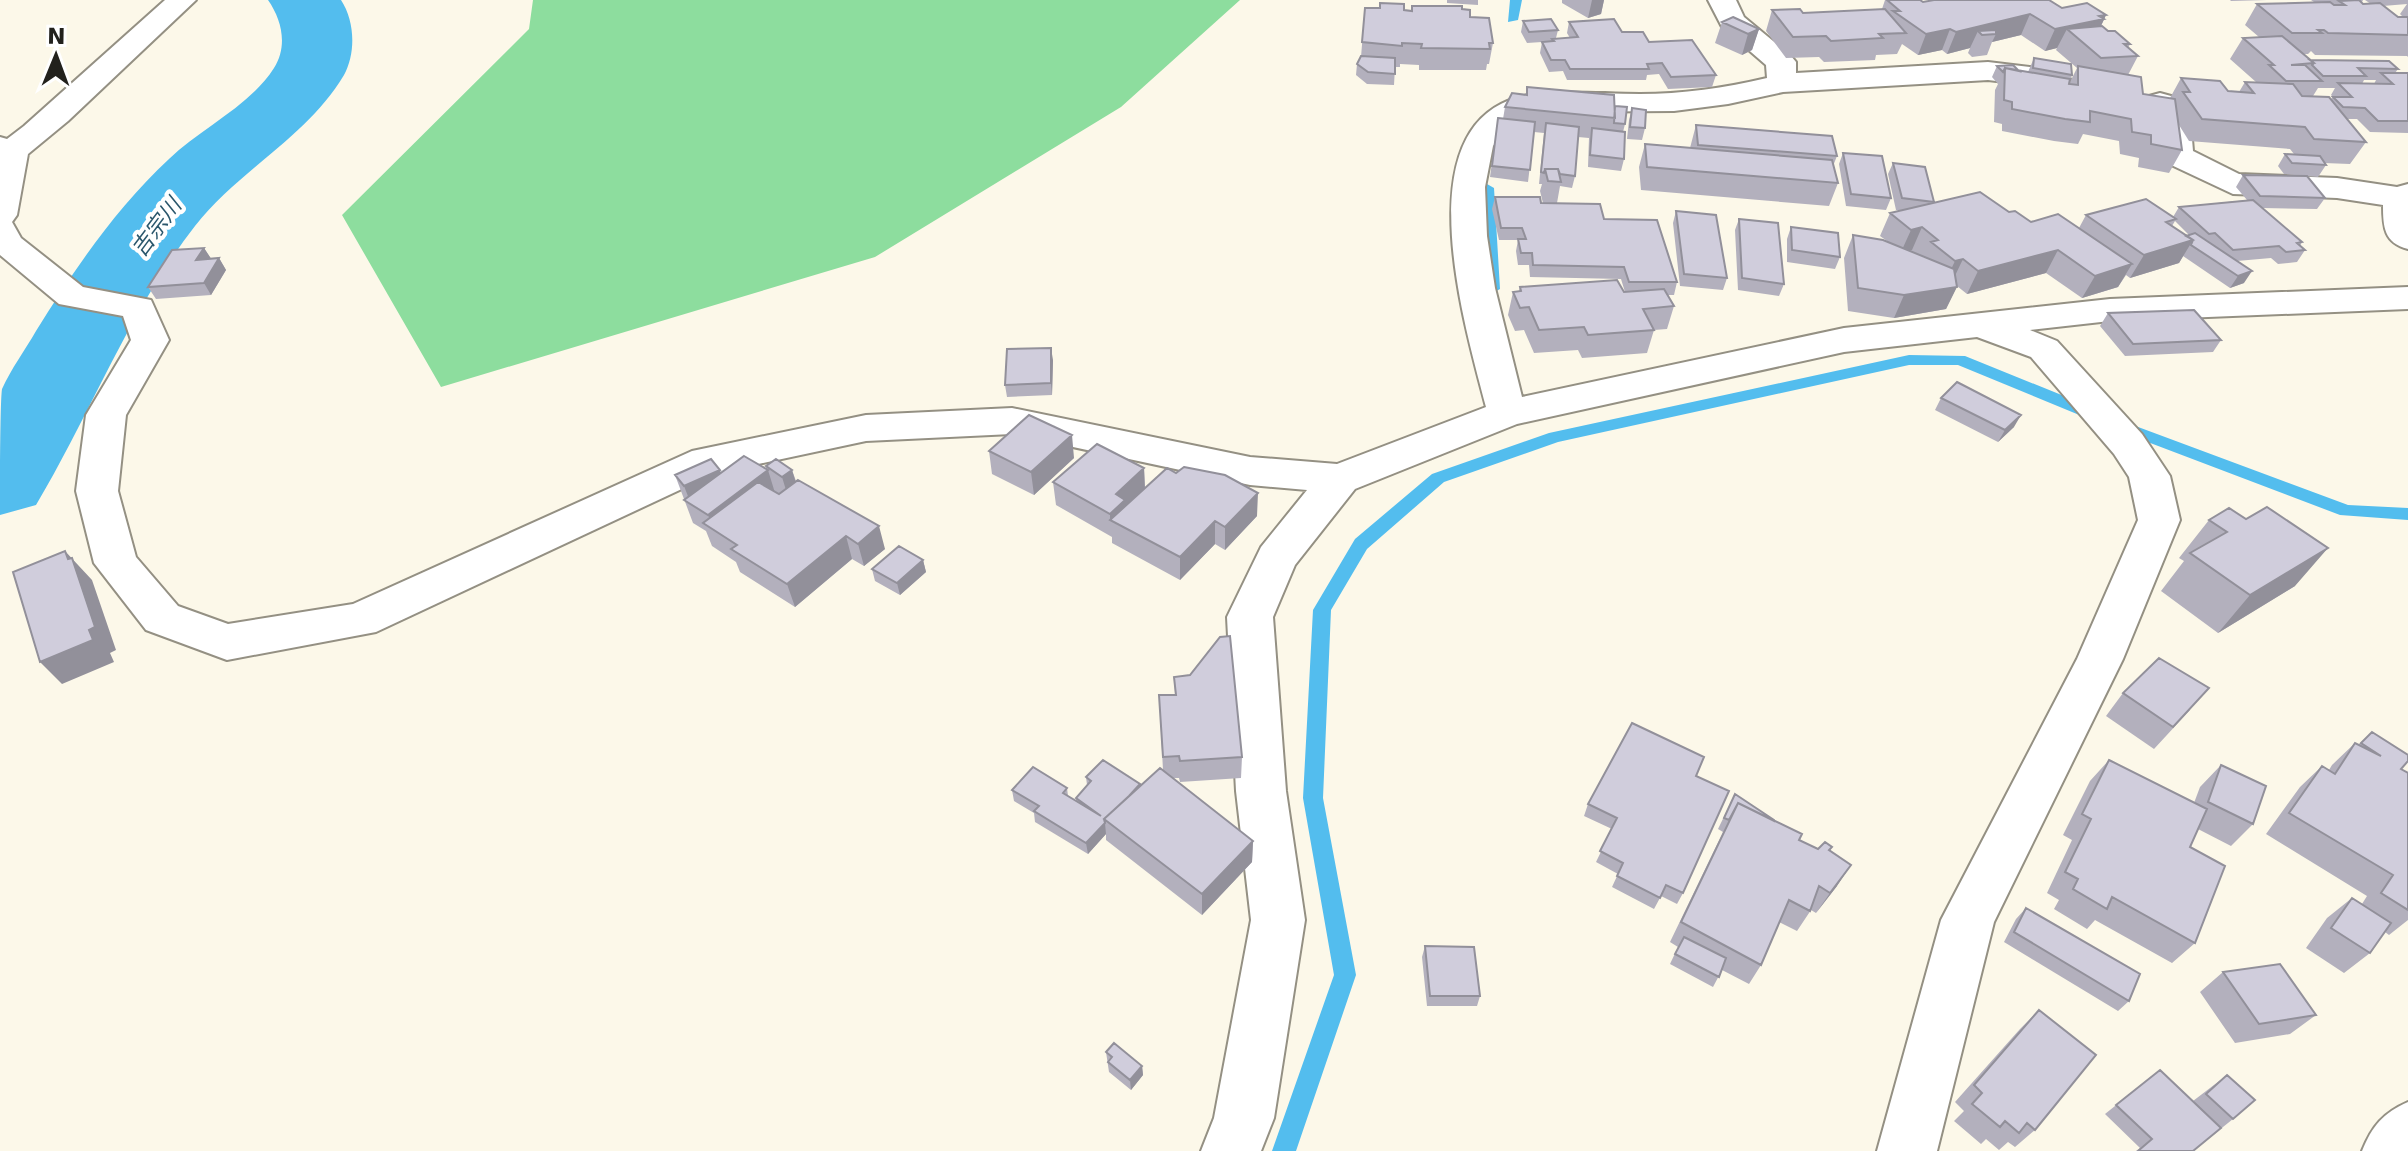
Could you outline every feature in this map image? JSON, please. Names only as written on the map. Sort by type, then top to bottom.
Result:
[{"type":"main road","points":[[1722,0],[1732,21],[1781,62],[1782,83]]},
{"type":"main road","points":[[0,215],[6,148],[47,125],[141,33],[180,1]]},
{"type":"main road","points":[[1507,413],[1474,280],[1466,184],[1482,133],[1498,115],[1531,103],[1671,102],[1735,96],[1782,83],[1988,71],[2081,83]]},
{"type":"main road","points":[[2127,93],[2158,100],[2175,127],[2178,156],[2233,184],[2337,188],[2404,195],[2400,230],[2408,239]]},
{"type":"main road","points":[[0,229],[6,243],[72,296],[138,308],[150,340],[106,415],[97,491],[116,563],[162,618],[227,642],[360,620],[706,461],[866,428],[1012,421],[1250,471],[1340,479],[1507,413],[1844,340],[2110,310],[2408,298]]},
{"type":"main road","points":[[1907,1151],[1968,920],[2100,659],[2159,520],[2149,476],[2128,444],[2072,379],[2044,349],[1980,325]]},
{"type":"main road","points":[[1231,1151],[1244,1118],[1278,920],[1261,791],[1250,617],[1276,558],[1340,479]]},
{"type":"main road","points":[[2392,1151],[2408,1132]]},
{"type":"green space","points":[[533,0],[1240,0],[1121,107],[875,257],[441,387],[342,215],[529,29]]},
{"type":"building","points":[[1887,0],[2049,0],[2062,8],[2087,3],[2106,15],[2099,16],[2104,19],[2055,29],[2030,14],[1956,32],[1950,29],[1926,34],[1893,11],[1900,11]]},
{"type":"building","points":[[2359,0],[2363,4],[2380,3],[2398,17],[2408,17],[2408,35],[2328,33],[2324,30],[2318,30],[2322,33],[2292,33],[2257,4],[2330,2],[2345,5],[2339,1]]},
{"type":"building","points":[[1380,3],[1404,4],[1404,10],[1412,11],[1412,6],[1462,6],[1462,9],[1470,10],[1470,17],[1489,18],[1493,43],[1489,43],[1490,49],[1421,48],[1422,44],[1402,43],[1402,46],[1362,42],[1365,8],[1380,8]]},
{"type":"building","points":[[1800,9],[1803,13],[1885,9],[1906,33],[1879,34],[1883,38],[1831,41],[1826,36],[1793,37],[1772,10]]},
{"type":"building","points":[[1733,17],[1759,29],[1748,34],[1722,22]]},
{"type":"building","points":[[1551,19],[1558,30],[1529,32],[1523,21]]},
{"type":"building","points":[[1614,19],[1622,32],[1643,32],[1649,42],[1692,40],[1716,75],[1671,77],[1662,63],[1647,64],[1649,69],[1570,69],[1565,60],[1551,60],[1542,42],[1578,37],[1569,22]]},
{"type":"building","points":[[2102,26],[2108,31],[2115,31],[2138,56],[2101,58],[2067,29]]},
{"type":"building","points":[[1996,30],[1996,34],[1982,35],[1978,31]]},
{"type":"building","points":[[2282,36],[2314,63],[2291,65],[2305,65],[2322,81],[2286,81],[2269,65],[2274,65],[2243,38]]},
{"type":"building","points":[[1361,56],[1395,58],[1395,74],[1368,72],[1357,64]]},
{"type":"building","points":[[2034,58],[2071,64],[2072,75],[2033,68]]},
{"type":"building","points":[[2310,60],[2389,61],[2398,69],[2358,68],[2366,76],[2323,76]]},
{"type":"building","points":[[2013,65],[2019,71],[2005,68],[2003,72],[1997,66]]},
{"type":"building","points":[[2078,66],[2141,77],[2143,94],[2175,99],[2182,150],[2151,144],[2151,135],[2132,132],[2131,119],[2090,111],[2090,122],[2065,119],[2012,109],[2012,102],[2004,100],[2005,68],[2070,79],[2069,84],[2078,85]]},
{"type":"building","points":[[2381,73],[2408,73],[2408,121],[2378,121],[2365,108],[2343,107],[2333,97],[2352,97],[2338,83],[2393,84]]},
{"type":"building","points":[[2181,78],[2220,81],[2228,91],[2254,93],[2245,82],[2293,84],[2302,96],[2329,97],[2366,142],[2314,139],[2305,127],[2202,119],[2183,92],[2190,92]]},
{"type":"building","points":[[1527,87],[1614,95],[1615,118],[1505,107],[1512,93],[1527,95]]},
{"type":"building","points":[[1615,106],[1627,107],[1625,124],[1614,123]]},
{"type":"building","points":[[1632,108],[1646,110],[1645,128],[1630,127]]},
{"type":"building","points":[[1498,118],[1535,122],[1530,170],[1492,166]]},
{"type":"building","points":[[1546,123],[1579,127],[1575,176],[1560,174],[1558,169],[1541,172]]},
{"type":"building","points":[[1696,125],[1832,136],[1837,156],[1698,145]]},
{"type":"building","points":[[1592,128],[1625,132],[1624,159],[1590,155]]},
{"type":"building","points":[[1645,144],[1832,160],[1838,183],[1647,167]]},
{"type":"building","points":[[1843,153],[1882,156],[1891,198],[1851,194]]},
{"type":"building","points":[[2285,154],[2320,156],[2326,165],[2292,163]]},
{"type":"building","points":[[1893,163],[1925,167],[1934,202],[1902,198]]},
{"type":"building","points":[[1545,169],[1558,169],[1561,182],[1548,181]]},
{"type":"building","points":[[2243,175],[2307,176],[2325,198],[2260,196]]},
{"type":"building","points":[[1980,192],[2009,212],[2015,211],[2031,222],[2058,214],[2132,264],[2095,276],[2058,250],[1978,271],[1963,259],[1955,261],[1931,242],[1938,240],[1922,227],[1911,230],[1890,213]]},
{"type":"building","points":[[1495,197],[1540,197],[1541,203],[1600,204],[1604,219],[1657,220],[1677,282],[1629,282],[1624,267],[1533,265],[1532,253],[1521,253],[1518,239],[1526,239],[1522,228],[1501,228]]},
{"type":"building","points":[[2146,199],[2176,219],[2166,222],[2193,240],[2144,255],[2086,215]]},
{"type":"building","points":[[2253,200],[2302,242],[2297,243],[2305,250],[2286,252],[2279,246],[2233,250],[2215,233],[2209,234],[2179,207]]},
{"type":"building","points":[[1676,211],[1716,215],[1727,278],[1684,274]]},
{"type":"building","points":[[1739,219],[1778,223],[1784,284],[1742,278]]},
{"type":"building","points":[[1791,227],[1838,233],[1840,257],[1792,250]]},
{"type":"building","points":[[2195,233],[2252,271],[2238,276],[2191,245],[2193,240],[2186,236]]},
{"type":"building","points":[[1853,235],[1883,240],[1954,269],[1957,287],[1904,295],[1858,288]]},
{"type":"building","points":[[204,248],[196,260],[219,258],[204,283],[148,287],[172,250]]},
{"type":"building","points":[[1617,280],[1624,292],[1664,289],[1674,306],[1643,309],[1654,330],[1588,335],[1584,327],[1539,330],[1529,307],[1520,308],[1513,292],[1521,291],[1520,287]]},
{"type":"building","points":[[2194,310],[2221,340],[2133,344],[2108,313]]},
{"type":"building","points":[[1051,348],[1051,383],[1005,385],[1007,349]]},
{"type":"building","points":[[1957,382],[2021,415],[2005,430],[1941,398]]},
{"type":"building","points":[[1029,415],[1072,435],[1031,472],[989,451]]},
{"type":"building","points":[[1097,444],[1144,468],[1116,494],[1125,500],[1110,514],[1053,482]]},
{"type":"building","points":[[744,456],[768,470],[708,515],[684,500]]},
{"type":"building","points":[[711,459],[720,470],[684,486],[675,475]]},
{"type":"building","points":[[776,459],[792,470],[782,477],[766,466]]},
{"type":"building","points":[[1184,467],[1225,475],[1258,493],[1225,527],[1215,521],[1180,557],[1110,520],[1167,468],[1176,473]]},
{"type":"building","points":[[798,480],[879,526],[858,544],[846,536],[787,584],[731,549],[737,545],[703,523],[758,482],[779,494]]},
{"type":"building","points":[[2267,507],[2328,548],[2250,595],[2190,553],[2227,532],[2209,520],[2229,508],[2246,519]]},
{"type":"building","points":[[899,546],[923,560],[897,583],[872,569]]},
{"type":"building","points":[[65,551],[68,559],[72,558],[95,627],[89,630],[93,640],[40,662],[13,572]]},
{"type":"building","points":[[1230,636],[1242,757],[1180,761],[1179,756],[1163,757],[1159,695],[1176,695],[1174,677],[1190,675],[1220,637]]},
{"type":"building","points":[[2159,658],[2209,688],[2173,727],[2123,693]]},
{"type":"building","points":[[1632,723],[1704,757],[1696,776],[1729,791],[1683,893],[1666,885],[1660,898],[1617,876],[1623,863],[1600,851],[1617,818],[1588,804]]},
{"type":"building","points":[[2372,732],[2408,755],[2408,761],[2401,769],[2408,773],[2408,910],[2381,893],[2393,875],[2289,813],[2322,766],[2335,774],[2355,743],[2381,756],[2361,743]]},
{"type":"building","points":[[1103,760],[1140,784],[1104,819],[1105,823],[1086,843],[1034,811],[1039,806],[1012,790],[1033,767],[1067,788],[1063,793],[1101,816],[1076,798],[1091,781],[1086,777]]},
{"type":"building","points":[[2109,760],[2207,809],[2190,847],[2225,866],[2195,943],[2112,897],[2107,909],[2073,889],[2078,879],[2065,872],[2091,819],[2082,814]]},
{"type":"building","points":[[2221,765],[2266,786],[2253,824],[2208,802]]},
{"type":"building","points":[[1160,768],[1253,841],[1202,894],[1104,819]]},
{"type":"building","points":[[1735,794],[1774,821],[1738,803],[1729,820],[1724,818]]},
{"type":"building","points":[[1738,803],[1802,834],[1799,840],[1818,849],[1825,842],[1832,847],[1829,850],[1851,865],[1830,893],[1819,886],[1810,911],[1789,900],[1761,965],[1681,922]]},
{"type":"building","points":[[2352,898],[2391,923],[2370,953],[2331,928]]},
{"type":"building","points":[[2026,908],[2140,974],[2129,1001],[2014,932]]},
{"type":"building","points":[[1684,937],[1726,958],[1719,977],[1675,954]]},
{"type":"building","points":[[1425,946],[1474,947],[1480,996],[1430,996]]},
{"type":"building","points":[[2280,964],[2316,1015],[2259,1024],[2223,972]]},
{"type":"building","points":[[2039,1010],[2096,1055],[2035,1130],[2027,1123],[2019,1133],[2005,1121],[2000,1127],[1972,1104],[1982,1093],[1974,1085]]},
{"type":"building","points":[[1114,1043],[1142,1066],[1130,1080],[1108,1062],[1112,1057],[1106,1052]]},
{"type":"building","points":[[2160,1070],[2221,1128],[2193,1151],[2138,1151],[2152,1139],[2116,1105]]},
{"type":"building","points":[[2227,1075],[2255,1100],[2233,1119],[2206,1094]]},
{"type":"waterway","name":"吉宗川","points":[[0,480],[89,319],[141,240],[199,174],[264,121],[308,74],[317,52],[317,39],[310,5],[302,0]]},
{"type":"waterway","points":[[1512,20],[1516,0]]},
{"type":"waterway","points":[[1487,188],[1493,289]]},
{"type":"waterway","points":[[1284,1151],[1345,975],[1313,798],[1322,610],[1361,544],[1438,478],[1555,437],[1909,360],[1960,360],[2095,415]]},
{"type":"waterway","points":[[2122,426],[2346,511],[2408,514]]}]
